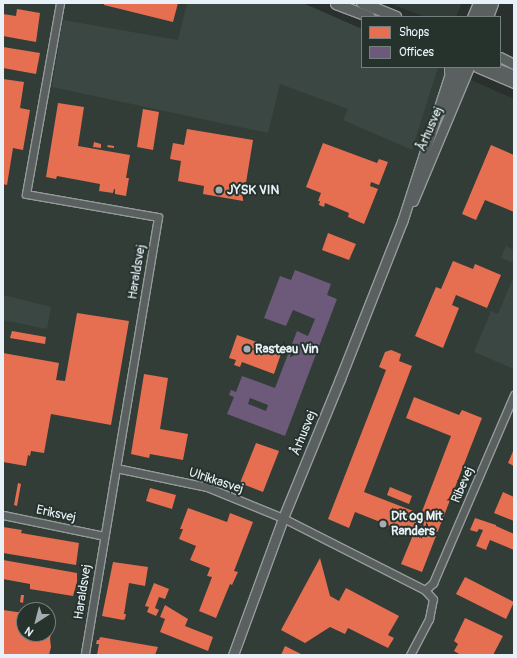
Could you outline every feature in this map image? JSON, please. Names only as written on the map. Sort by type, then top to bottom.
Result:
[{"type":"highway","points":[[362,3],[394,16]]},
{"type":"highway","points":[[335,4],[363,16]]},
{"type":"highway","points":[[335,4],[367,16]]},
{"type":"highway","points":[[335,4],[361,17]]},
{"type":"main road","points":[[472,16],[478,3]]},
{"type":"main road","points":[[480,16],[484,3]]},
{"type":"main road","points":[[488,16],[493,3]]},
{"type":"main road","points":[[501,58],[514,64]]},
{"type":"main road","points":[[501,63],[514,69]]},
{"type":"main road","points":[[434,153],[453,68]]},
{"type":"main road","name":"Århusvej","points":[[233,655],[283,518],[402,222],[453,68]]},
{"type":"main road","name":"Århusvej","points":[[402,222],[419,188],[469,68]]},
{"type":"main road","points":[[480,68],[514,83]]},
{"type":"main road","points":[[496,68],[514,75]]},
{"type":"street","name":"Haraldsvej","points":[[60,3],[26,194],[158,217],[85,655]]},
{"type":"street","name":"Ribevej","points":[[425,590],[434,583],[511,410],[514,395]]},
{"type":"street","name":"Ulrikkasvej","points":[[116,468],[207,487],[283,518]]},
{"type":"street","name":"Eriksvej","points":[[3,515],[104,536]]},
{"type":"street","points":[[283,518],[425,590],[432,599],[429,619],[410,655]]},
{"type":"shaded area","points":[[3,3],[292,3],[361,66],[361,68],[444,68],[514,99],[514,655],[3,655]]},
{"type":"shaded area","points":[[187,3],[303,3],[361,29],[361,68],[438,68],[412,150],[343,120],[348,109],[280,84],[268,133],[52,87],[63,20],[178,40]]},
{"type":"shaded area","points":[[389,3],[462,3],[456,16],[422,16]]},
{"type":"shaded area","points":[[506,246],[514,250],[514,263],[501,258]]},
{"type":"shaded area","points":[[514,276],[514,369],[474,352],[491,311],[498,314]]},
{"type":"shaded area","points":[[3,295],[51,307],[47,329],[3,320]]},
{"type":"building: Shops","points":[[104,3],[178,3],[173,22],[104,5]]},
{"type":"building: Shops","points":[[17,9],[40,13],[36,42],[3,36],[3,14],[16,16]]},
{"type":"building: Shops","points":[[3,47],[40,53],[36,74],[3,68]]},
{"type":"building: Shops","points":[[3,79],[24,82],[20,108],[30,110],[23,150],[13,148],[7,185],[3,184]]},
{"type":"building: Shops","points":[[58,103],[84,107],[78,146],[130,155],[126,178],[129,178],[126,196],[115,194],[115,189],[113,193],[99,191],[100,184],[57,176],[56,179],[46,177]]},
{"type":"building: Shops","points":[[143,109],[159,112],[153,150],[137,147]]},
{"type":"building: Shops","points":[[187,129],[253,140],[243,201],[203,194],[204,186],[178,181],[181,161],[170,159],[173,143],[184,145]]},
{"type":"building: Shops","points":[[94,142],[101,144],[101,148],[93,147]]},
{"type":"building: Shops","points":[[323,143],[377,163],[379,159],[388,162],[379,185],[371,182],[370,186],[378,189],[364,224],[348,217],[349,213],[325,203],[324,207],[319,205],[320,201],[318,201],[321,193],[306,187]]},
{"type":"building: Shops","points":[[108,145],[114,146],[114,148],[107,147]]},
{"type":"building: Shops","points":[[491,145],[514,155],[514,212],[485,200],[476,220],[462,214]]},
{"type":"building: Shops","points":[[328,233],[356,244],[349,260],[322,250]]},
{"type":"building: Shops","points":[[453,261],[473,269],[475,264],[501,275],[487,308],[456,295],[452,305],[459,308],[443,348],[415,336],[436,287],[441,289]]},
{"type":"building: Shops","points":[[77,313],[129,321],[111,425],[51,414],[44,453],[31,451],[30,456],[28,455],[26,466],[3,462],[3,353],[59,363],[56,380],[65,381]]},
{"type":"building: Shops","points":[[12,331],[46,337],[45,344],[10,338]]},
{"type":"building: Shops","points":[[237,335],[282,351],[274,374],[242,362],[240,367],[234,365],[236,360],[229,358]]},
{"type":"building: Shops","points":[[391,350],[401,354],[399,361],[412,366],[364,492],[421,514],[451,436],[406,418],[414,397],[459,415],[462,410],[482,418],[422,572],[401,564],[413,535],[355,512],[349,528],[328,519],[386,370],[379,367],[385,352]]},
{"type":"building: Shops","points":[[144,374],[168,378],[160,429],[188,434],[183,460],[150,454],[149,458],[131,454]]},
{"type":"building: Shops","points":[[256,443],[279,451],[263,492],[240,483]]},
{"type":"building: Shops","points":[[514,449],[514,466],[508,463]]},
{"type":"building: Shops","points":[[18,483],[21,484],[17,506],[14,505]]},
{"type":"building: Shops","points":[[390,487],[412,496],[409,504],[387,495]]},
{"type":"building: Shops","points":[[150,488],[176,495],[172,509],[146,501]]},
{"type":"building: Shops","points":[[503,492],[514,497],[514,521],[494,513]]},
{"type":"building: Shops","points":[[188,508],[227,522],[230,513],[253,522],[234,571],[238,572],[232,585],[230,584],[216,618],[199,611],[212,577],[207,576],[210,568],[190,560],[196,546],[179,539],[183,529],[180,529]]},
{"type":"building: Shops","points":[[475,518],[496,525],[514,534],[514,550],[490,540],[486,550],[476,546],[483,530],[479,529],[477,532],[470,530]]},
{"type":"building: Shops","points":[[3,527],[22,530],[21,533],[79,543],[76,565],[3,553]]},
{"type":"building: Shops","points":[[320,558],[330,596],[339,601],[346,588],[399,616],[388,635],[394,638],[388,648],[348,628],[345,634],[330,627],[305,643],[281,630]]},
{"type":"building: Shops","points":[[3,560],[77,573],[77,582],[73,596],[30,589],[30,584],[3,579]]},
{"type":"building: Shops","points":[[113,562],[148,567],[145,586],[129,583],[124,614],[126,614],[125,619],[123,620],[102,616]]},
{"type":"building: Shops","points":[[465,577],[514,602],[506,619],[456,594]]},
{"type":"building: Shops","points":[[154,583],[169,589],[165,599],[159,597],[155,608],[159,610],[156,616],[147,612],[149,607],[145,606]]},
{"type":"building: Shops","points":[[21,595],[24,595],[23,602],[20,602]]},
{"type":"building: Shops","points":[[165,605],[188,619],[185,626],[213,637],[208,651],[160,632],[165,619],[160,617]]},
{"type":"building: Shops","points":[[3,610],[16,612],[16,642],[50,642],[49,655],[3,655]]},
{"type":"building: Shops","points":[[465,618],[503,636],[493,655],[461,655],[454,651],[458,644],[454,641]]},
{"type":"building: Shops","points":[[100,637],[158,647],[155,655],[97,655],[99,644],[96,644]]},
{"type":"building: Shops","points":[[285,646],[303,655],[281,655]]},
{"type":"building: Offices","points":[[295,270],[331,284],[327,295],[337,299],[285,436],[227,414],[234,397],[229,395],[231,390],[236,392],[242,376],[275,388],[297,331],[308,336],[315,319],[293,310],[286,326],[264,318],[280,276],[291,280]],"holes":[[[250,398],[268,405],[266,411],[248,404]]]},
{"type":"place","name":"JYSK VIN","points":[[219,190]]},
{"type":"place","name":"Rasteau Vin","points":[[247,349]]},
{"type":"place","name":"Dit og Mit Randers","points":[[383,524]]}]
